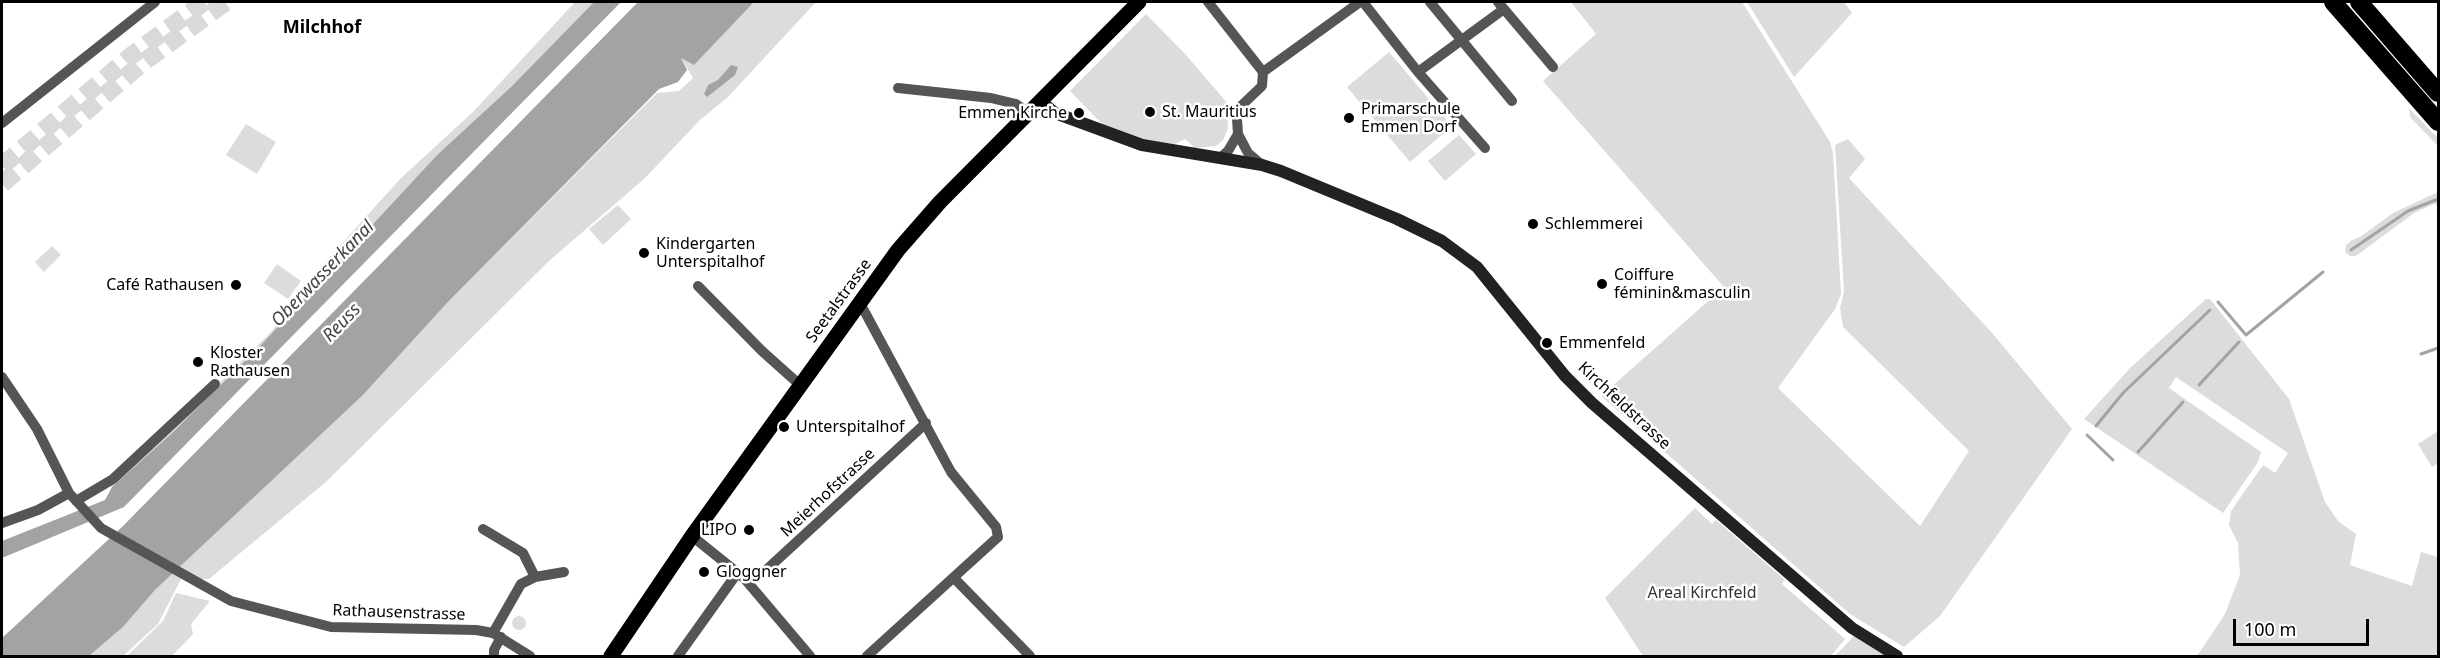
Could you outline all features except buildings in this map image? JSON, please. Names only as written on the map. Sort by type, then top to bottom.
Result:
[{"type":"highway","points":[[2333,2],[2439,122]]},
{"type":"highway","points":[[2359,2],[2439,93]]},
{"type":"main road","name":"Seetalstrasse","points":[[611,657],[692,536],[917,227],[1139,2]]},
{"type":"street","points":[[2,123],[155,2]]},
{"type":"street","points":[[1263,72],[1361,2],[1485,148]]},
{"type":"street","points":[[1430,2],[1512,101]]},
{"type":"street","points":[[1213,3],[1263,72],[1262,86],[1246,100],[1239,111],[1238,134],[1228,151],[1220,158]]},
{"type":"street","points":[[1419,72],[1461,41],[1501,5],[1553,67]]},
{"type":"street","points":[[898,88],[991,98],[1016,104],[1029,113]]},
{"type":"street","name":"Kirchfeldstrasse","points":[[1041,101],[1055,113],[1126,140],[1162,149],[1262,165],[1397,219],[1442,241],[1471,261],[1565,376],[1592,403],[1852,628],[1897,657]]},
{"type":"street","name":"Kirchfeldstrasse","points":[[1238,134],[1248,153],[1262,165]]},
{"type":"street","points":[[698,286],[762,351],[800,385]]},
{"type":"street","points":[[860,303],[951,472],[996,526],[998,537],[955,579],[867,657]]},
{"type":"street","points":[[2,377],[37,429],[76,501]]},
{"type":"street","points":[[2,523],[38,510],[76,501],[112,479],[215,384]]},
{"type":"street","name":"Meierhofstrasse","points":[[748,582],[764,572],[926,423]]},
{"type":"street","name":"Rathausenstrasse","points":[[76,501],[106,531],[238,604],[331,627],[476,630],[497,635],[530,657]]},
{"type":"street","points":[[483,529],[523,553],[535,578]]},
{"type":"street","points":[[692,536],[748,582],[810,657]]},
{"type":"street","points":[[494,657],[497,635],[518,588],[535,578],[564,572]]},
{"type":"street","points":[[678,657],[738,572]]},
{"type":"street","points":[[955,579],[1030,657]]},
{"type":"green space","points":[[575,2],[594,2],[512,86],[437,155],[261,345],[171,434],[112,487],[109,485],[194,408],[272,331],[308,281],[400,179],[474,111]]},
{"type":"green space","points":[[754,2],[816,2],[728,97],[700,120],[644,179],[549,261],[327,481],[209,579],[181,579],[158,624],[123,656],[89,656],[123,627],[155,590],[363,395],[447,303],[657,93],[679,91],[693,78],[681,58],[694,64]]},
{"type":"green space","points":[[1571,2],[1742,2],[1830,142],[1833,153],[1841,294],[1835,309],[1778,388],[1920,526],[1969,451],[1843,327],[1840,308],[1844,291],[1835,145],[1848,139],[1865,159],[1849,178],[1993,334],[2072,429],[1940,616],[1904,647],[1850,614],[1601,396],[1724,287],[1543,81],[1596,34]]},
{"type":"green space","points":[[1747,2],[1844,2],[1852,13],[1794,77]]},
{"type":"green space","points":[[1146,14],[1186,55],[1229,105],[1223,110],[1227,115],[1228,129],[1223,140],[1216,146],[1195,148],[1185,139],[1175,144],[1147,141],[1104,126],[1070,91]]},
{"type":"green space","points":[[1389,52],[1452,126],[1410,162],[1347,87]]},
{"type":"green space","points":[[2409,108],[2438,138],[2438,146],[2410,117]]},
{"type":"green space","points":[[246,124],[276,142],[257,174],[226,155]]},
{"type":"green space","points":[[1459,135],[1476,154],[1445,181],[1428,161]]},
{"type":"green space","points":[[2438,192],[2438,205],[2434,204],[2414,213],[2356,256],[2350,256],[2345,252],[2346,245],[2352,240],[2360,237],[2393,213]]},
{"type":"green space","points":[[618,205],[631,219],[603,245],[589,229]]},
{"type":"green space","points":[[52,246],[61,255],[44,272],[35,262]]},
{"type":"green space","points":[[277,264],[301,281],[288,299],[264,283]]},
{"type":"green space","points":[[2206,299],[2210,299],[2289,399],[2325,502],[2338,521],[2356,534],[2350,565],[2412,586],[2421,552],[2438,557],[2438,656],[2197,656],[2225,614],[2240,575],[2238,543],[2229,525],[2231,511],[2263,465],[2275,473],[2288,453],[2176,377],[2169,388],[2261,452],[2258,462],[2223,513],[2084,419],[2130,368]]},
{"type":"green space","points":[[2438,431],[2438,463],[2432,467],[2418,444]]},
{"type":"green space","name":"Areal Kirchfeld","points":[[1695,508],[1712,524],[1716,520],[1785,580],[1782,584],[1845,639],[1831,656],[1643,656],[1605,598]]},
{"type":"green space","points":[[176,593],[210,601],[191,624],[193,634],[172,656],[127,656],[163,621]]},
{"type":"green space","points":[[516,616],[522,616],[526,623],[522,630],[516,630],[512,626],[512,620]]},
{"type":"green space","points":[[1854,636],[1870,646],[1887,656],[1835,656]]},
{"type":"water","points":[[594,2],[621,2],[124,507],[2,558],[2,541],[105,500],[112,487],[171,434],[261,345],[437,155],[512,86]]},
{"type":"water","name":"Reuss","points":[[638,2],[754,2],[694,65],[681,58],[687,70],[678,82],[659,89],[447,303],[363,395],[155,590],[123,627],[89,656],[2,656],[2,638],[123,526]]},
{"type":"water","points":[[731,65],[738,67],[735,75],[707,97],[704,94],[708,85],[718,80]]},
{"type":"waterway","points":[[2351,250],[2408,211],[2438,199]]},
{"type":"waterway","points":[[2218,302],[2246,335],[2323,272]]},
{"type":"waterway","points":[[2096,426],[2123,393],[2210,310]]},
{"type":"waterway","points":[[2199,385],[2239,342]]},
{"type":"waterway","points":[[2421,354],[2438,348]]},
{"type":"waterway","points":[[2138,452],[2183,402]]},
{"type":"waterway","points":[[2087,435],[2113,460]]},
{"type":"tunnel","points":[[2,166],[132,55],[204,2]]},
{"type":"tunnel","points":[[2,184],[141,64],[226,2]]},
{"type":"place","name":"St. Mauritius","points":[[1150,112]]},
{"type":"place","name":"Emmen Kirche","points":[[1079,113]]},
{"type":"place","name":"Primarschule Emmen Dorf","points":[[1349,118]]},
{"type":"place","name":"Schlemmerei","points":[[1533,224]]},
{"type":"place","name":"Kindergarten Unterspitalhof","points":[[644,253]]},
{"type":"place","name":"Coiffure féminin&masculin","points":[[1602,284]]},
{"type":"place","name":"Café Rathausen","points":[[236,285]]},
{"type":"place","name":"Emmenfeld","points":[[1547,343]]},
{"type":"place","name":"Kloster Rathausen","points":[[198,362]]},
{"type":"place","name":"Unterspitalhof","points":[[784,427]]},
{"type":"place","name":"LIPO","points":[[749,530]]},
{"type":"place","name":"Gloggner","points":[[704,572]]},
{"type":"district","name":"Milchhof","points":[[322,28]]},
{"type":"water label","name":"Oberwasserkanal","points":[[323,274]]}]
